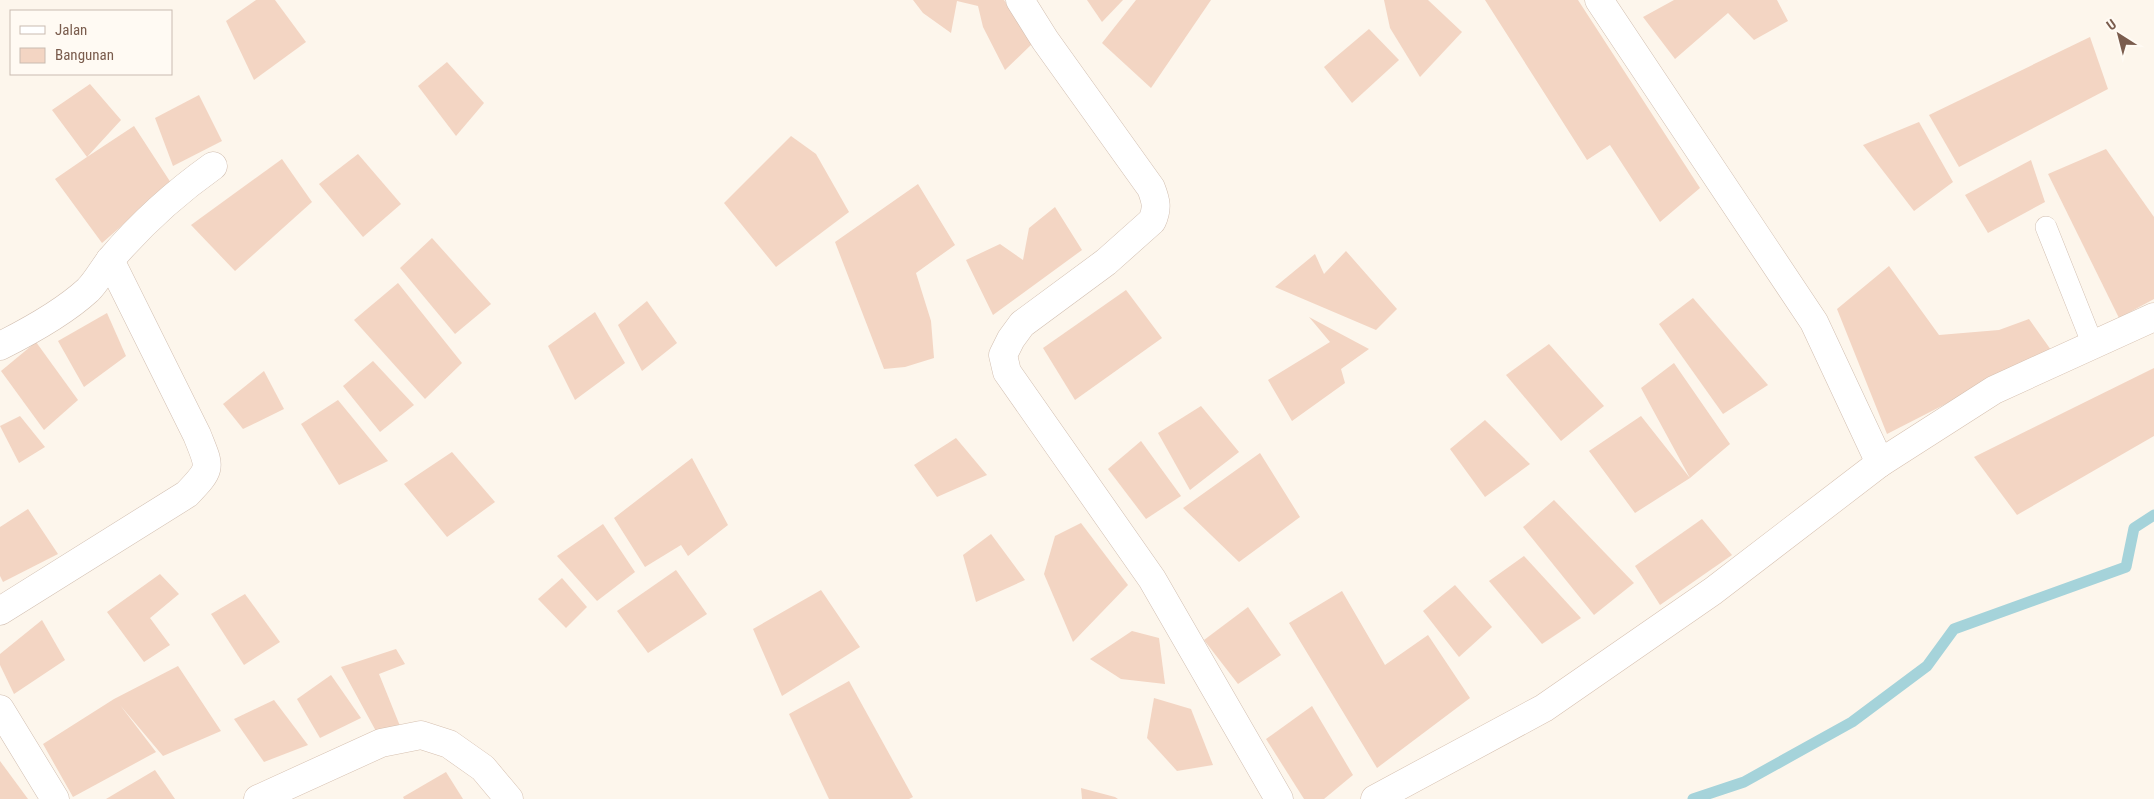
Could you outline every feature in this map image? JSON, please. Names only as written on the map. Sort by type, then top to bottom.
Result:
[{"type":"street","points":[[1020,0],[1045,40],[1152,188],[1157,212],[1152,221],[1106,262],[1022,324],[1010,339],[1003,356],[1007,372],[1152,580],[1280,799]]},
{"type":"street","points":[[1599,0],[1814,322],[1880,463]]},
{"type":"street","points":[[0,346],[56,313],[88,289],[110,260],[180,189],[213,166]]},
{"type":"street","points":[[0,611],[180,498],[204,476],[207,462],[197,435],[110,260]]},
{"type":"street","points":[[1375,799],[1544,708],[1713,591],[1880,463],[1994,390],[2154,317]]},
{"type":"street","points":[[0,709],[55,799]]},
{"type":"street","points":[[258,799],[381,743],[421,735],[449,744],[483,768],[509,799]]},
{"type":"lane","points":[[2046,227],[2093,345]]},
{"type":"building","points":[[256,0],[275,0],[306,42],[254,80],[226,21]]},
{"type":"building","points":[[913,0],[1004,0],[1033,43],[1005,70],[983,27],[978,6],[957,1],[951,33],[923,13]]},
{"type":"building","points":[[1087,0],[1123,0],[1102,22]]},
{"type":"building","points":[[1136,0],[1211,0],[1151,88],[1102,43]]},
{"type":"building","points":[[1384,0],[1428,0],[1462,32],[1420,77],[1390,28]]},
{"type":"building","points":[[1485,0],[1578,0],[1700,188],[1660,222],[1610,145],[1587,160]]},
{"type":"building","points":[[1674,0],[1777,0],[1788,21],[1754,40],[1728,13],[1675,59],[1643,17]]},
{"type":"building","points":[[1369,29],[1399,60],[1352,103],[1324,67]]},
{"type":"building","points":[[2090,37],[2108,89],[1959,167],[1929,115]]},
{"type":"building","points":[[447,62],[484,103],[456,136],[418,86]]},
{"type":"building","points":[[90,84],[121,120],[87,157],[52,110]]},
{"type":"building","points":[[199,95],[222,141],[173,166],[155,118]]},
{"type":"building","points":[[1919,122],[1953,182],[1914,211],[1863,145]]},
{"type":"building","points":[[134,126],[171,183],[102,243],[55,179]]},
{"type":"building","points":[[791,136],[816,154],[849,212],[776,267],[724,203]]},
{"type":"building","points":[[2106,149],[2154,217],[2154,299],[2119,318],[2048,174]]},
{"type":"building","points":[[358,154],[401,204],[363,237],[319,184]]},
{"type":"building","points":[[282,159],[312,202],[235,271],[191,225]]},
{"type":"building","points":[[2031,160],[2045,202],[1988,233],[1965,195]]},
{"type":"building","points":[[918,184],[955,245],[916,273],[931,321],[934,358],[905,367],[884,369],[835,242]]},
{"type":"building","points":[[1055,207],[1082,250],[993,315],[966,260],[1000,244],[1023,260],[1029,228]]},
{"type":"building","points":[[432,238],[491,304],[455,334],[400,268]]},
{"type":"building","points":[[1346,251],[1397,309],[1376,330],[1275,287],[1315,254],[1324,274]]},
{"type":"building","points":[[1889,266],[1939,335],[1999,330],[2029,319],[2051,350],[1887,434],[1837,309]]},
{"type":"building","points":[[398,283],[462,363],[425,399],[354,320]]},
{"type":"building","points":[[1126,290],[1162,338],[1075,400],[1043,348]]},
{"type":"building","points":[[1693,298],[1768,385],[1723,414],[1659,324]]},
{"type":"building","points":[[647,301],[677,343],[642,371],[618,325]]},
{"type":"building","points":[[595,312],[625,363],[575,400],[548,346]]},
{"type":"building","points":[[107,313],[126,356],[84,387],[58,341]]},
{"type":"building","points":[[1309,317],[1369,349],[1341,369],[1345,383],[1292,421],[1268,380],[1330,342]]},
{"type":"building","points":[[36,342],[78,400],[44,430],[1,371]]},
{"type":"building","points":[[1549,344],[1604,406],[1561,441],[1506,375]]},
{"type":"building","points":[[373,361],[414,405],[380,432],[343,386]]},
{"type":"building","points":[[1674,363],[1730,444],[1690,478],[1641,388]]},
{"type":"building","points":[[2154,368],[2154,436],[2017,515],[1974,457]]},
{"type":"building","points":[[264,371],[284,409],[243,429],[223,404]]},
{"type":"building","points":[[338,400],[388,461],[339,485],[301,424]]},
{"type":"building","points":[[1201,406],[1239,452],[1190,490],[1158,433]]},
{"type":"building","points":[[20,416],[45,447],[19,463],[0,426]]},
{"type":"building","points":[[1641,416],[1690,478],[1635,513],[1589,451]]},
{"type":"building","points":[[1485,420],[1530,464],[1485,497],[1450,449]]},
{"type":"building","points":[[956,438],[987,475],[937,497],[914,465]]},
{"type":"building","points":[[1141,441],[1181,496],[1146,519],[1108,469]]},
{"type":"building","points":[[452,452],[495,502],[447,537],[404,484]]},
{"type":"building","points":[[1260,453],[1300,517],[1239,562],[1183,508]]},
{"type":"building","points":[[692,458],[728,525],[688,556],[681,545],[645,567],[614,518]]},
{"type":"building","points":[[1554,500],[1634,583],[1594,615],[1523,527]]},
{"type":"building","points":[[28,509],[58,554],[3,582],[0,576],[0,527]]},
{"type":"building","points":[[1702,519],[1732,555],[1660,605],[1635,566]]},
{"type":"building","points":[[1081,523],[1128,585],[1073,642],[1044,574],[1055,536]]},
{"type":"building","points":[[603,524],[635,572],[597,601],[557,556]]},
{"type":"building","points":[[991,534],[1025,580],[976,602],[963,555]]},
{"type":"building","points":[[1524,556],[1581,618],[1542,644],[1489,581]]},
{"type":"building","points":[[676,570],[707,614],[648,653],[617,611]]},
{"type":"building","points":[[160,574],[179,594],[150,618],[170,645],[144,662],[107,612]]},
{"type":"building","points":[[562,578],[587,607],[566,628],[538,599]]},
{"type":"building","points":[[1455,585],[1492,627],[1459,657],[1423,611]]},
{"type":"building","points":[[821,590],[860,647],[782,696],[753,629]]},
{"type":"building","points":[[1342,591],[1385,665],[1428,635],[1470,698],[1377,768],[1289,623]]},
{"type":"building","points":[[245,594],[280,642],[244,665],[211,614]]},
{"type":"building","points":[[1248,607],[1281,655],[1238,684],[1204,640]]},
{"type":"building","points":[[42,620],[65,660],[14,694],[0,665],[0,654]]},
{"type":"building","points":[[1132,631],[1159,638],[1165,684],[1121,679],[1090,659]]},
{"type":"building","points":[[396,649],[405,664],[379,674],[400,726],[377,733],[341,667]]},
{"type":"building","points":[[178,666],[221,731],[163,756],[120,705],[156,752],[73,797],[43,744],[114,699]]},
{"type":"building","points":[[331,675],[361,718],[320,738],[297,699]]},
{"type":"building","points":[[849,681],[913,797],[909,799],[829,799],[789,714]]},
{"type":"building","points":[[1154,698],[1191,709],[1213,765],[1177,771],[1147,738]]},
{"type":"building","points":[[274,700],[308,745],[264,762],[234,719]]},
{"type":"building","points":[[1312,706],[1353,775],[1324,799],[1304,799],[1266,739]]},
{"type":"building","points":[[0,761],[28,799],[0,799]]},
{"type":"building","points":[[155,770],[175,799],[106,799]]},
{"type":"building","points":[[446,772],[463,799],[404,799],[403,797]]},
{"type":"building","points":[[1081,788],[1115,797],[1118,799],[1082,799]]},
{"type":"waterway","points":[[1693,799],[1744,782],[1852,722],[1927,666],[1954,629],[2126,567],[2134,528],[2154,515]]}]
